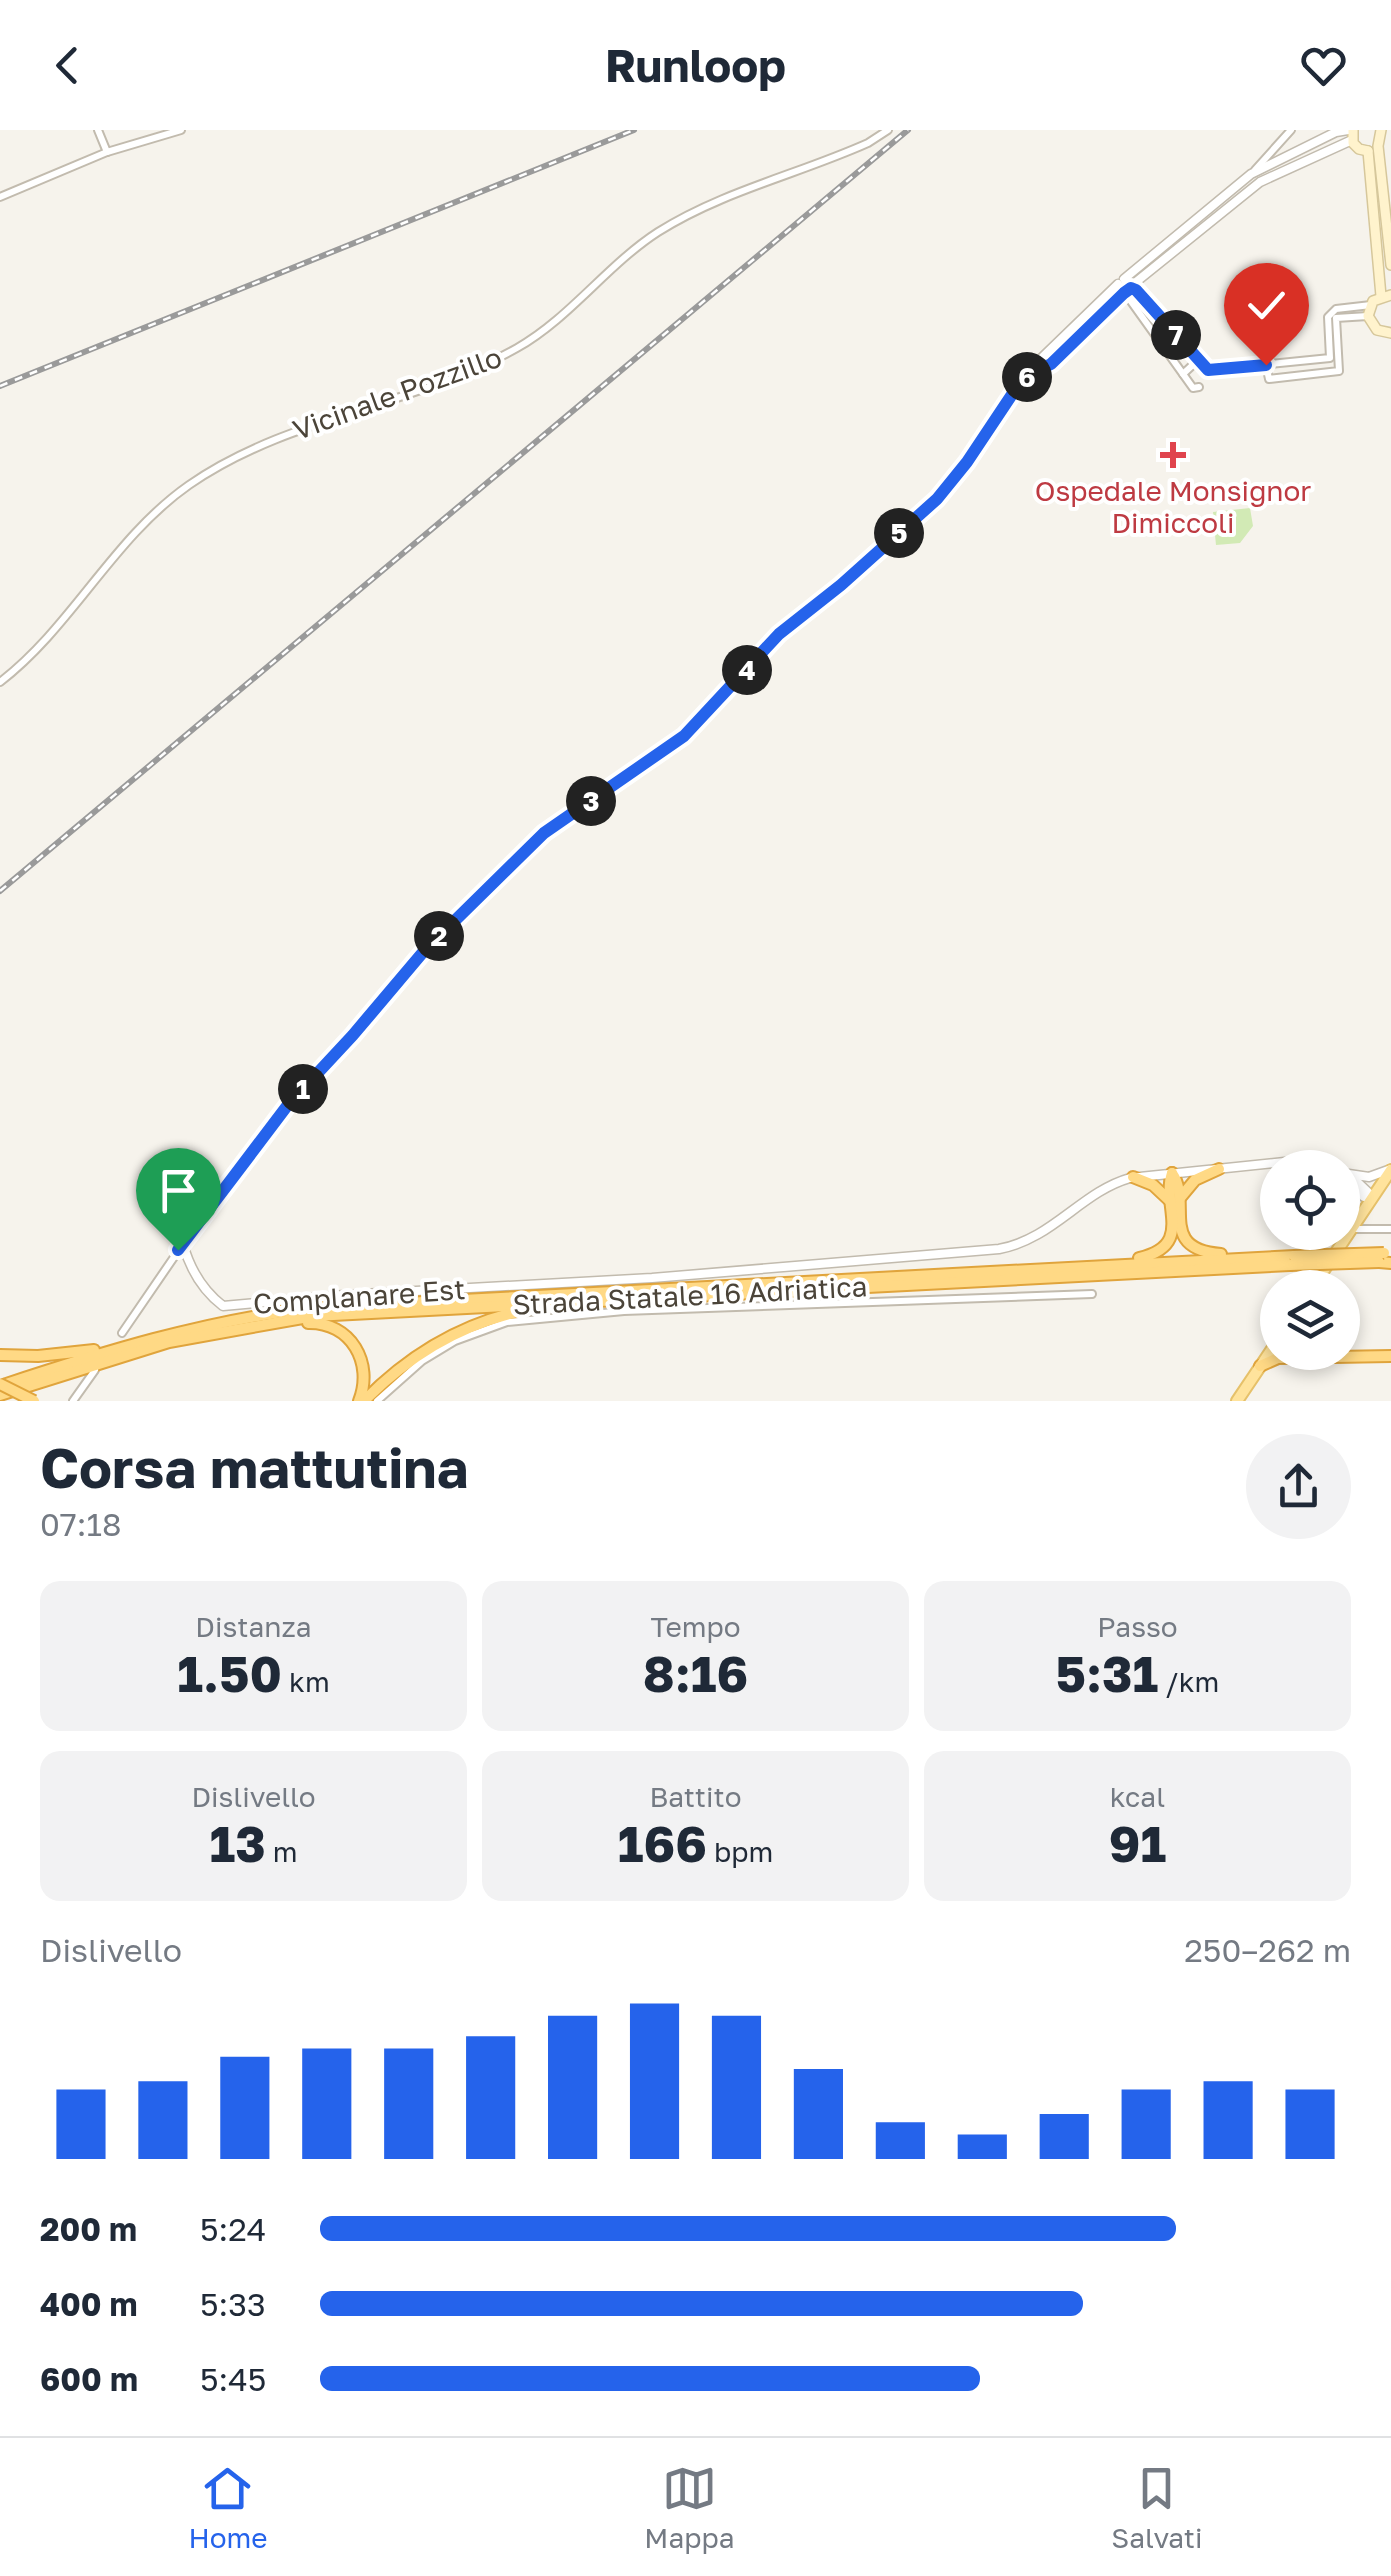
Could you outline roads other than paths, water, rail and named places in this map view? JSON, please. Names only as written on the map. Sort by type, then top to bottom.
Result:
[{"type":"highway","points":[[1054,1268],[1153,1254],[1172,1234],[1175,1204],[1192,1182],[1218,1169]]},
{"type":"highway","points":[[1172,1173],[1169,1182],[1180,1227],[1196,1248],[1267,1258]]},
{"type":"highway","points":[[1133,1178],[1155,1186],[1175,1204]]},
{"type":"highway","name":"Strada Statale 16 Adriatica","points":[[0,1395],[122,1354],[222,1330],[361,1312],[598,1300],[1054,1268],[1267,1258],[1292,1261]]},
{"type":"highway","name":"Strada Statale 16 Adriatica","points":[[0,1385],[146,1339],[220,1322],[311,1308],[1387,1258]]},
{"type":"highway","points":[[361,1401],[402,1366],[458,1332],[517,1311],[598,1300]]},
{"type":"highway","points":[[222,1330],[314,1322],[335,1328],[352,1342],[362,1361],[361,1401]]},
{"type":"highway","points":[[0,1356],[65,1354],[146,1339]]},
{"type":"highway","points":[[1360,1356],[1391,1356]]},
{"type":"highway","points":[[0,1385],[34,1401]]},
{"type":"main road","points":[[1351,133],[1359,149],[1373,149],[1382,140],[1381,130]]},
{"type":"main road","points":[[1373,149],[1391,265]]},
{"type":"main road","points":[[1373,149],[1386,295],[1370,311],[1376,330],[1391,333]]},
{"type":"main road","points":[[1360,1216],[1391,1169]]},
{"type":"main road","points":[[1237,1401],[1260,1366]]},
{"type":"street","points":[[98,130],[107,152]]},
{"type":"street","points":[[0,198],[107,152],[181,130]]},
{"type":"street","name":"Vicinale Pozzillo","points":[[0,682],[30,658],[166,502],[212,471],[263,443],[470,370],[518,347],[553,323],[621,260],[662,230],[731,196],[857,148],[888,130]]},
{"type":"street","points":[[122,1332],[182,1244],[287,1106],[424,951],[544,833],[684,736],[779,634],[841,585],[937,499],[967,462],[1023,378],[1251,174],[1291,130]]},
{"type":"street","points":[[1251,174],[1336,132],[1351,133]]},
{"type":"street","points":[[1125,287],[1260,182],[1351,133]]},
{"type":"street","points":[[1283,139],[1283,150],[1292,156]]},
{"type":"street","points":[[1125,287],[1208,370],[1330,358],[1328,317],[1336,308],[1370,311]]},
{"type":"street","points":[[1125,287],[1193,388],[1199,387]]},
{"type":"street","points":[[1266,365],[1268,379],[1339,371],[1336,318],[1370,311]]},
{"type":"street","points":[[1183,374],[1198,360]]},
{"type":"street","name":"Complanare Est","points":[[182,1244],[192,1270],[209,1295],[223,1306],[344,1295],[652,1278],[1003,1249],[1036,1238],[1110,1185],[1133,1178],[1260,1165]]},
{"type":"street","points":[[1360,1178],[1391,1169]]},
{"type":"street","points":[[1360,1192],[1373,1197]]},
{"type":"street","points":[[1360,1232],[1391,1229]]},
{"type":"street","points":[[377,1401],[422,1361],[455,1341],[507,1322],[624,1311],[1092,1294]]},
{"type":"street","points":[[73,1401],[95,1370]]},
{"type":"railway","points":[[0,386],[634,130]]},
{"type":"railway","points":[[0,891],[908,130]]},
{"type":"place","name":"Ospedale Monsignor Dimiccoli","points":[[1173,455]]}]
